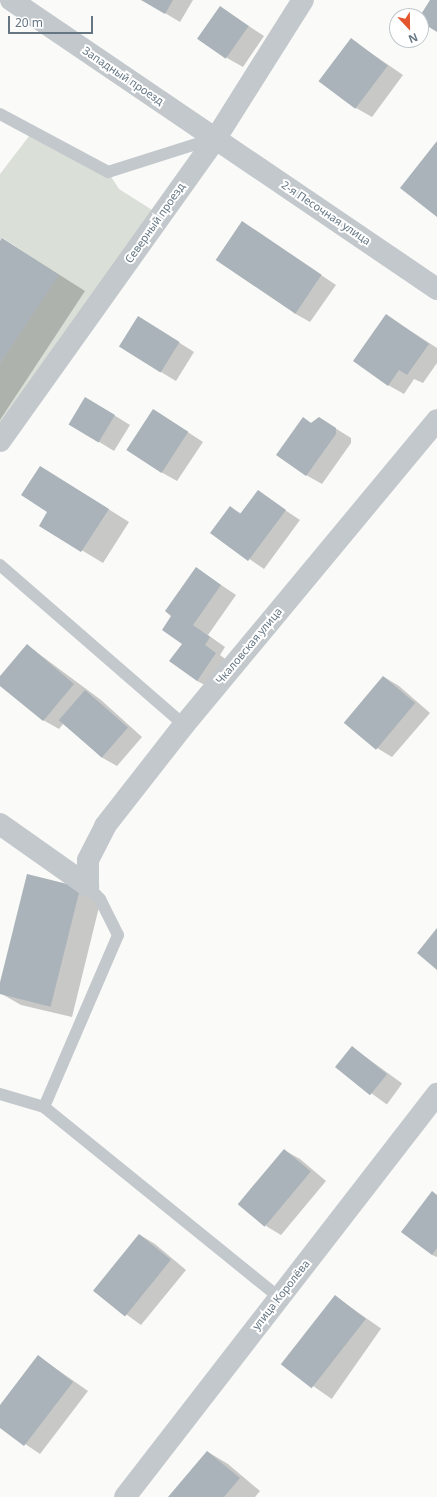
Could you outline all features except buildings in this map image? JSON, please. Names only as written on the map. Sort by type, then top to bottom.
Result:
[{"type":"street","name":"Западный проезд","points":[[11,0],[216,138]]},
{"type":"street","name":"Северный проезд","points":[[0,441],[216,138],[303,0]]},
{"type":"street","name":"2-я Песочная улица","points":[[216,138],[437,289]]},
{"type":"street","name":"Чкаловская улица","points":[[88,886],[88,860],[105,826],[184,725],[437,420]]},
{"type":"street","points":[[0,824],[88,886]]},
{"type":"street","name":"улица Королёва","points":[[124,1497],[437,1094]]},
{"type":"lane","points":[[0,114],[108,172],[216,138]]},
{"type":"lane","points":[[0,565],[184,725]]},
{"type":"lane","points":[[44,1107],[118,935],[100,899],[88,886]]},
{"type":"lane","points":[[0,1094],[44,1107],[279,1297]]},
{"type":"shaded area","points":[[33,131],[108,172],[119,189],[160,215],[0,446],[0,363],[58,275],[3,238],[0,241],[0,174]]}]
